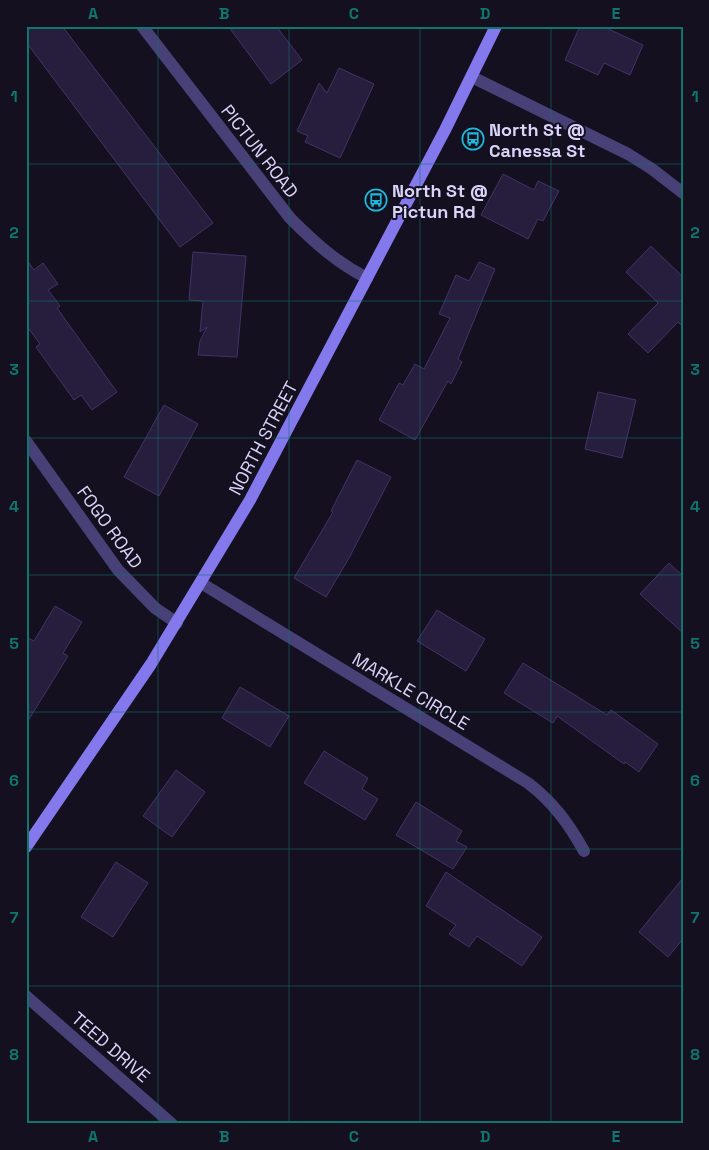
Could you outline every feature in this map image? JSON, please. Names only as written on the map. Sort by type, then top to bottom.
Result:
[{"type":"main road","name":"NORTH STREET","points":[[26,848],[119,712],[176,623],[273,459],[472,77],[496,26]]},
{"type":"street","name":"PICTUN ROAD","points":[[142,26],[290,218],[317,245],[348,268],[367,278]]},
{"type":"street","points":[[472,77],[628,154],[683,192]]},
{"type":"street","name":"FOGO ROAD","points":[[26,441],[118,570],[155,608],[176,623]]},
{"type":"street","name":"MARKLE CIRCLE","points":[[201,583],[528,784],[542,794],[567,822],[584,850]]},
{"type":"street","name":"TEED DRIVE","points":[[26,996],[172,1124]]},
{"type":"building","points":[[26,26],[62,26],[213,223],[180,247],[26,42]]},
{"type":"building","points":[[228,26],[276,26],[302,60],[271,84]]},
{"type":"building","points":[[580,26],[602,26],[643,45],[630,75],[604,63],[598,75],[565,60]]},
{"type":"building","points":[[339,68],[374,84],[340,158],[305,142],[308,136],[297,131],[319,83],[327,93]]},
{"type":"building","points":[[503,174],[534,190],[538,181],[559,191],[543,221],[538,219],[528,239],[481,215]]},
{"type":"building","points":[[651,246],[683,277],[683,327],[678,322],[648,353],[628,334],[658,303],[626,272]]},
{"type":"building","points":[[193,252],[246,256],[237,357],[198,355],[200,341],[207,327],[200,332],[203,301],[189,300]]},
{"type":"building","points":[[26,259],[34,270],[43,263],[58,284],[48,290],[60,306],[57,308],[117,392],[92,410],[81,395],[74,400],[36,347],[40,344],[26,325]]},
{"type":"building","points":[[479,262],[495,269],[458,359],[462,362],[451,384],[448,381],[415,440],[379,420],[399,383],[403,385],[415,364],[424,369],[450,318],[439,314],[456,275],[469,281]]},
{"type":"building","points":[[598,392],[636,400],[622,458],[585,449]]},
{"type":"building","points":[[164,405],[198,424],[159,496],[124,477]]},
{"type":"building","points":[[357,460],[391,477],[349,558],[326,597],[294,578],[333,512],[331,511]]},
{"type":"building","points":[[669,563],[683,576],[683,633],[640,594]]},
{"type":"building","points":[[55,606],[82,622],[63,653],[68,656],[26,724],[26,637],[34,641]]},
{"type":"building","points":[[437,610],[485,639],[466,671],[417,641]]},
{"type":"building","points":[[523,663],[607,715],[611,710],[658,744],[639,772],[625,762],[624,764],[557,716],[553,723],[504,693]]},
{"type":"building","points":[[240,687],[289,716],[270,747],[222,718]]},
{"type":"building","points":[[324,751],[368,778],[362,789],[378,799],[365,820],[304,783]]},
{"type":"building","points":[[176,770],[205,792],[172,837],[143,816]]},
{"type":"building","points":[[416,802],[462,831],[456,841],[467,847],[453,869],[396,835]]},
{"type":"building","points":[[116,862],[148,883],[113,937],[81,917]]},
{"type":"building","points":[[446,872],[542,937],[522,966],[477,936],[469,947],[449,934],[456,925],[426,906]]},
{"type":"building","points":[[683,878],[683,939],[668,957],[639,932]]},
{"type":"place","name":"North St @ Canessa St","points":[[473,139]]},
{"type":"place","name":"North St @ Pictun Rd","points":[[376,200]]}]
